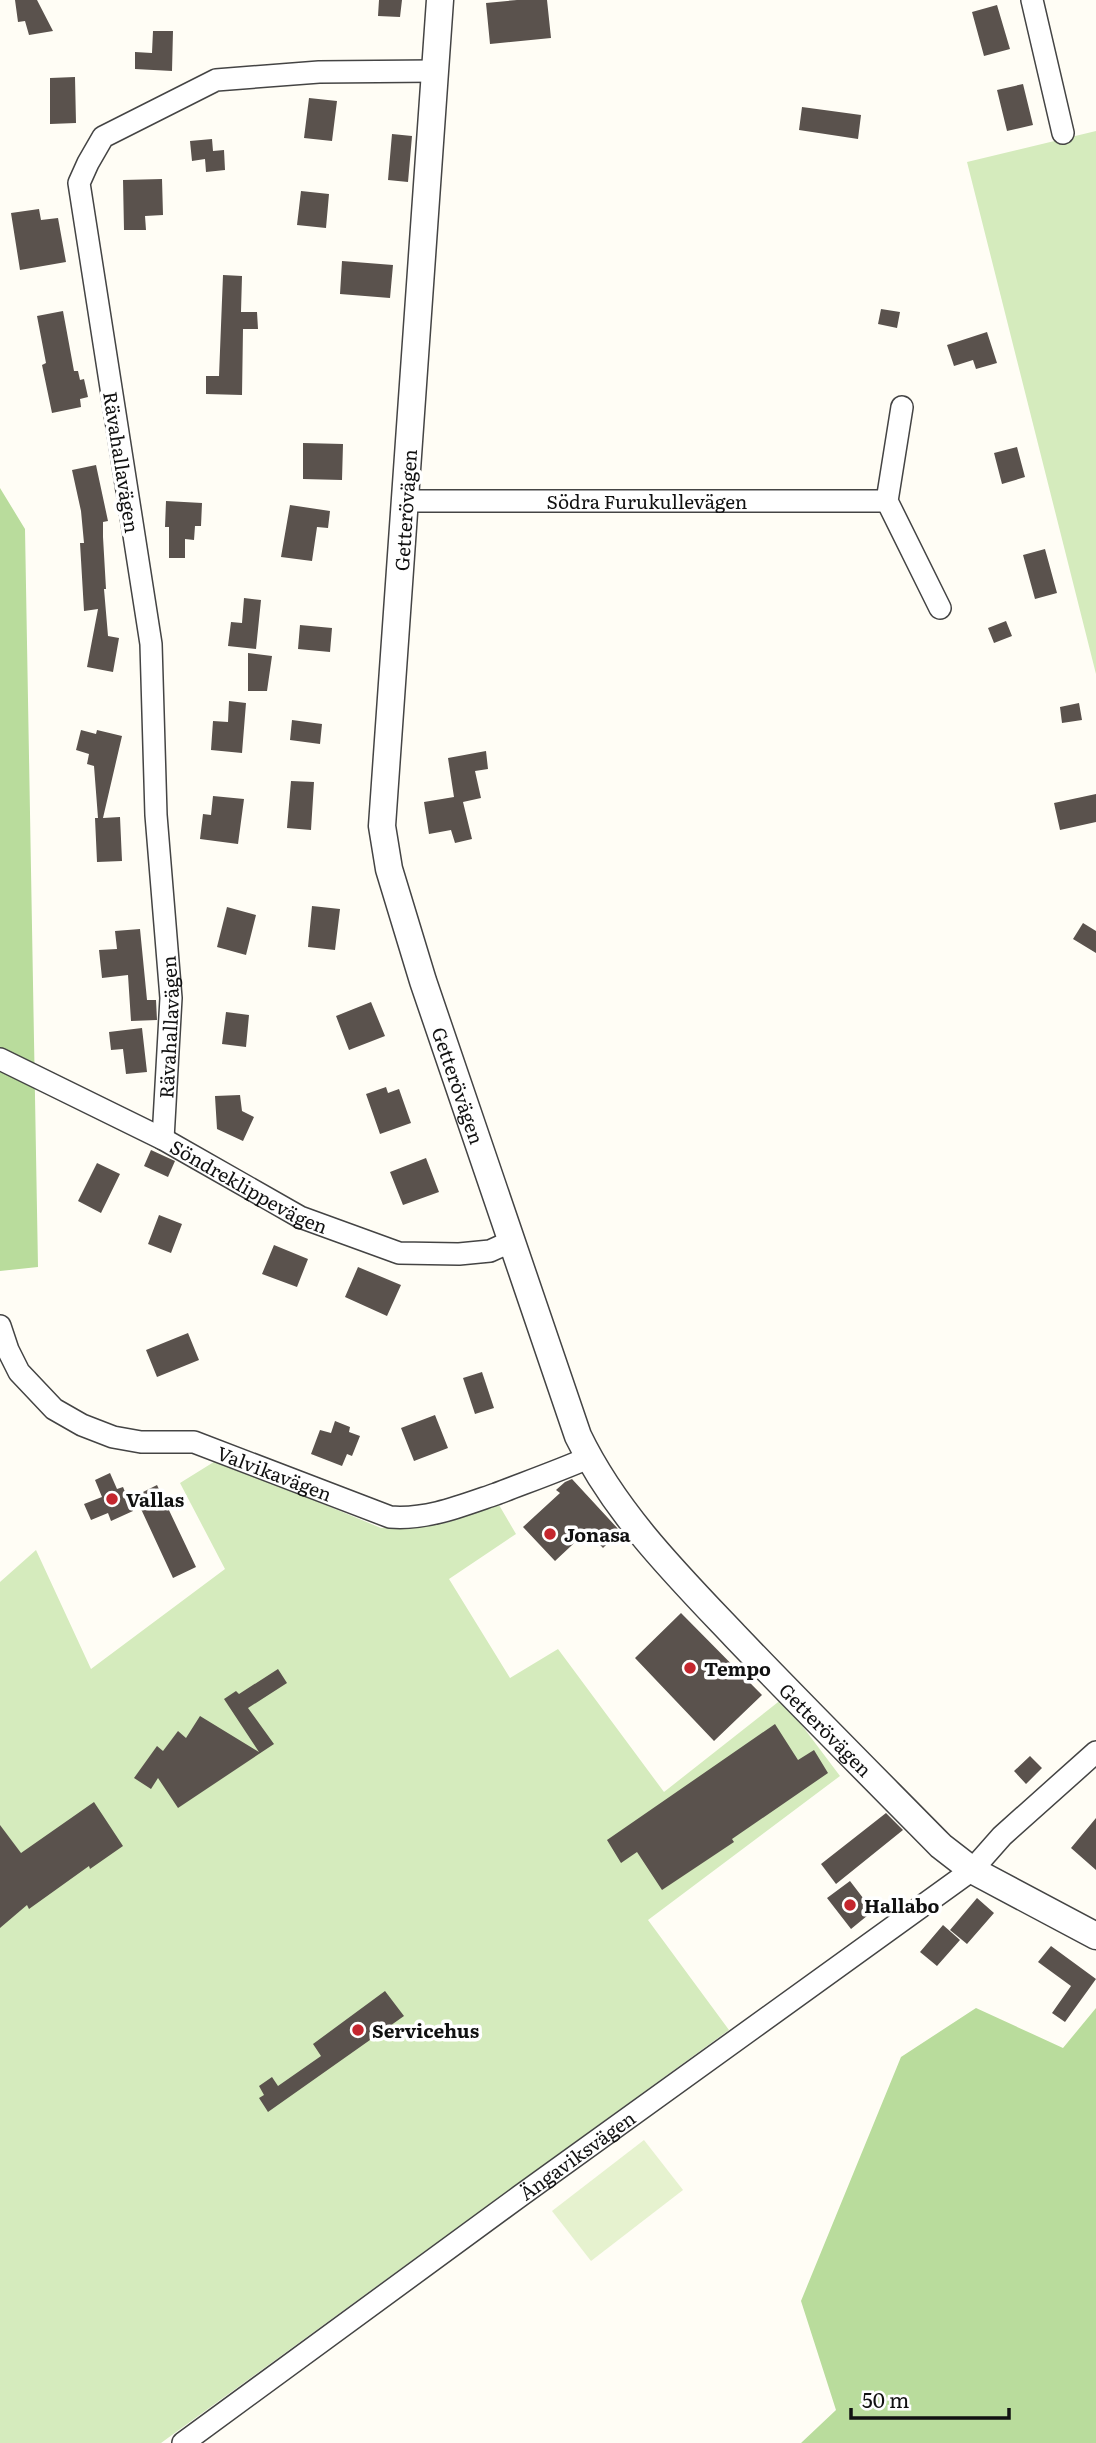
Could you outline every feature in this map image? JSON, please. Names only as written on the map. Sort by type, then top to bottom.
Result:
[{"type":"street","name":"Getterövägen","points":[[440,0],[382,825],[384,847],[423,981],[578,1436],[596,1473],[636,1527],[691,1590],[941,1846],[972,1870],[1096,1936]]},
{"type":"street","points":[[1032,0],[1063,133]]},
{"type":"street","name":"Rävahallavägen","points":[[163,1139],[171,998],[156,815],[151,644],[79,183],[103,137],[216,80],[319,72],[435,71]]},
{"type":"street","points":[[902,407],[887,501],[940,608]]},
{"type":"street","name":"Södra Furukullevägen","points":[[405,501],[887,501]]},
{"type":"street","name":"Söndreklippevägen","points":[[0,1059],[163,1139],[300,1217],[399,1253],[459,1254],[490,1251],[512,1241]]},
{"type":"street","name":"Valvikavägen","points":[[0,1326],[8,1350],[28,1384],[54,1409],[82,1425],[113,1437],[141,1442],[194,1442],[390,1517],[407,1519],[446,1511],[588,1458]]},
{"type":"street","name":"Ängaviksvägen","points":[[183,2443],[972,1870],[1002,1836],[1096,1752]]},
{"type":"green space","points":[[1096,131],[1096,674],[967,162]]},
{"type":"green space","points":[[0,488],[25,529],[38,1267],[0,1271]]},
{"type":"green space","points":[[217,1460],[381,1528],[446,1523],[499,1505],[516,1534],[449,1579],[510,1678],[558,1649],[664,1792],[782,1699],[840,1776],[648,1920],[729,2030],[161,2443],[0,2443],[0,1582],[36,1550],[91,1669],[225,1569],[180,1483]]},
{"type":"green space","points":[[976,2008],[1063,2048],[1096,2008],[1096,2443],[801,2443],[836,2410],[801,2301],[901,2057]]},
{"type":"green space","points":[[644,2140],[683,2190],[591,2261],[552,2211]]},
{"type":"building","points":[[15,0],[37,0],[53,31],[29,35],[25,21],[18,22]]},
{"type":"building","points":[[379,0],[402,0],[400,17],[378,16]]},
{"type":"building","points":[[547,0],[551,38],[490,44],[486,3]]},
{"type":"building","points":[[997,5],[1010,49],[984,56],[972,12]]},
{"type":"building","points":[[153,31],[173,31],[172,71],[135,69],[135,52],[152,53]]},
{"type":"building","points":[[75,77],[76,123],[50,124],[50,78]]},
{"type":"building","points":[[1023,84],[1033,125],[1007,131],[997,90]]},
{"type":"building","points":[[309,98],[337,101],[332,141],[304,138]]},
{"type":"building","points":[[802,107],[861,115],[858,139],[799,130]]},
{"type":"building","points":[[392,134],[412,136],[408,182],[388,180]]},
{"type":"building","points":[[212,139],[213,151],[224,150],[225,170],[206,172],[205,159],[192,161],[190,141]]},
{"type":"building","points":[[162,179],[163,215],[145,216],[146,230],[124,230],[123,180]]},
{"type":"building","points":[[301,191],[329,194],[326,228],[297,225]]},
{"type":"building","points":[[39,209],[41,220],[58,218],[66,262],[20,270],[11,213]]},
{"type":"building","points":[[342,261],[393,265],[390,298],[340,294]]},
{"type":"building","points":[[223,275],[242,276],[241,312],[257,312],[258,329],[243,329],[242,395],[206,394],[206,376],[219,376]]},
{"type":"building","points":[[881,309],[900,312],[897,328],[878,324]]},
{"type":"building","points":[[63,311],[74,371],[78,371],[80,380],[84,379],[88,397],[80,399],[81,407],[52,413],[42,365],[46,363],[37,316]]},
{"type":"building","points":[[987,332],[997,363],[976,369],[973,360],[954,366],[947,345]]},
{"type":"building","points":[[303,443],[343,444],[342,480],[303,479]]},
{"type":"building","points":[[1017,447],[1025,477],[1002,484],[994,453]]},
{"type":"building","points":[[96,465],[108,521],[103,522],[103,537],[108,636],[119,638],[113,672],[87,667],[98,609],[84,611],[80,543],[84,543],[81,511],[72,470]]},
{"type":"building","points":[[166,501],[202,503],[201,526],[195,526],[194,540],[185,539],[185,558],[169,558],[169,527],[165,527]]},
{"type":"building","points":[[290,505],[330,511],[328,528],[317,527],[312,561],[281,557]]},
{"type":"building","points":[[1045,549],[1057,593],[1035,599],[1023,555]]},
{"type":"building","points":[[244,598],[261,600],[256,649],[228,646],[231,622],[242,623]]},
{"type":"building","points":[[1006,621],[1012,636],[994,643],[988,628]]},
{"type":"building","points":[[300,625],[332,628],[330,652],[298,649]]},
{"type":"building","points":[[248,653],[272,656],[267,691],[248,691]]},
{"type":"building","points":[[229,701],[246,703],[242,753],[211,750],[213,721],[228,722]]},
{"type":"building","points":[[1079,703],[1082,720],[1062,723],[1060,707]]},
{"type":"building","points":[[292,720],[322,724],[320,744],[290,740]]},
{"type":"building","points":[[81,730],[96,734],[97,730],[122,736],[103,818],[120,817],[122,861],[97,862],[95,818],[98,818],[94,766],[87,764],[89,754],[76,750]]},
{"type":"building","points":[[486,751],[488,769],[475,771],[481,798],[463,802],[472,839],[455,843],[451,830],[429,834],[424,802],[454,797],[448,758]]},
{"type":"building","points":[[291,781],[314,782],[311,830],[287,828]]},
{"type":"building","points":[[1096,794],[1096,822],[1060,830],[1054,803]]},
{"type":"building","points":[[213,796],[244,799],[238,844],[200,839],[203,814],[211,815]]},
{"type":"building","points":[[312,906],[340,909],[335,950],[308,947]]},
{"type":"building","points":[[227,907],[256,915],[246,955],[217,947]]},
{"type":"building","points":[[1083,923],[1096,931],[1096,953],[1073,939]]},
{"type":"building","points":[[140,929],[147,1000],[156,1000],[157,1020],[131,1021],[128,975],[102,978],[99,950],[117,949],[115,931]]},
{"type":"building","points":[[371,1002],[385,1036],[349,1050],[336,1016]]},
{"type":"building","points":[[226,1012],[249,1015],[246,1047],[222,1044]]},
{"type":"building","points":[[142,1028],[147,1072],[126,1074],[123,1049],[111,1050],[109,1032]]},
{"type":"building","points":[[386,1087],[388,1093],[399,1089],[411,1123],[380,1134],[366,1094]]},
{"type":"building","points":[[240,1095],[242,1111],[254,1117],[243,1141],[217,1129],[215,1096]]},
{"type":"building","points":[[151,1150],[175,1161],[168,1177],[144,1166]]},
{"type":"building","points":[[426,1158],[439,1192],[403,1205],[390,1172]]},
{"type":"building","points":[[97,1163],[120,1174],[101,1213],[78,1201]]},
{"type":"building","points":[[159,1215],[182,1224],[171,1253],[148,1244]]},
{"type":"building","points":[[274,1245],[308,1259],[297,1287],[262,1274]]},
{"type":"building","points":[[358,1267],[401,1285],[387,1316],[345,1297]]},
{"type":"building","points":[[188,1333],[199,1360],[157,1377],[146,1350]]},
{"type":"building","points":[[482,1372],[494,1408],[475,1414],[463,1378]]},
{"type":"building","points":[[435,1415],[448,1448],[414,1461],[401,1428]]},
{"type":"building","points":[[335,1421],[350,1427],[349,1432],[360,1436],[352,1456],[347,1454],[342,1466],[311,1454],[320,1430],[331,1433]]},
{"type":"building","name":"Vallas","points":[[110,1473],[117,1489],[123,1487],[133,1511],[111,1521],[108,1513],[91,1520],[84,1504],[102,1497],[95,1480]]},
{"type":"building","points":[[572,1479],[620,1531],[603,1548],[587,1531],[555,1561],[523,1527],[560,1493],[556,1490]]},
{"type":"building","points":[[157,1485],[196,1567],[173,1578],[135,1496]]},
{"type":"building","name":"Tempo","points":[[681,1613],[762,1695],[714,1741],[635,1658]]},
{"type":"building","points":[[278,1669],[287,1683],[248,1708],[274,1744],[178,1808],[158,1778],[151,1789],[134,1778],[157,1746],[163,1751],[178,1731],[186,1738],[200,1716],[259,1752],[224,1699],[236,1691],[239,1694]]},
{"type":"building","points":[[775,1724],[798,1760],[814,1750],[828,1773],[732,1839],[734,1842],[662,1890],[637,1852],[621,1863],[607,1840]]},
{"type":"building","points":[[1030,1756],[1042,1768],[1026,1784],[1014,1771]]},
{"type":"building","points":[[94,1802],[123,1846],[90,1869],[89,1866],[29,1909],[27,1905],[0,1928],[0,1825],[21,1853]]},
{"type":"building","points":[[886,1813],[903,1830],[836,1884],[821,1864]]},
{"type":"building","points":[[1096,1818],[1096,1870],[1071,1848]]},
{"type":"building","name":"Hallabo","points":[[850,1881],[873,1911],[851,1929],[827,1898]]},
{"type":"building","points":[[977,1898],[994,1913],[967,1944],[950,1930]]},
{"type":"building","points":[[943,1925],[960,1940],[937,1966],[920,1952]]},
{"type":"building","points":[[1051,1946],[1096,1979],[1065,2022],[1052,2013],[1071,1986],[1038,1962]]},
{"type":"building","name":"Servicehus","points":[[385,1991],[404,2016],[268,2112],[259,2098],[264,2095],[259,2086],[272,2077],[278,2086],[321,2056],[313,2044]]},
{"type":"place","name":"Vallas","points":[[112,1499]]},
{"type":"place","name":"Jonasa","points":[[550,1534]]},
{"type":"place","name":"Tempo","points":[[690,1668]]},
{"type":"place","name":"Hallabo","points":[[850,1905]]},
{"type":"place","name":"Servicehus","points":[[358,2030]]}]
